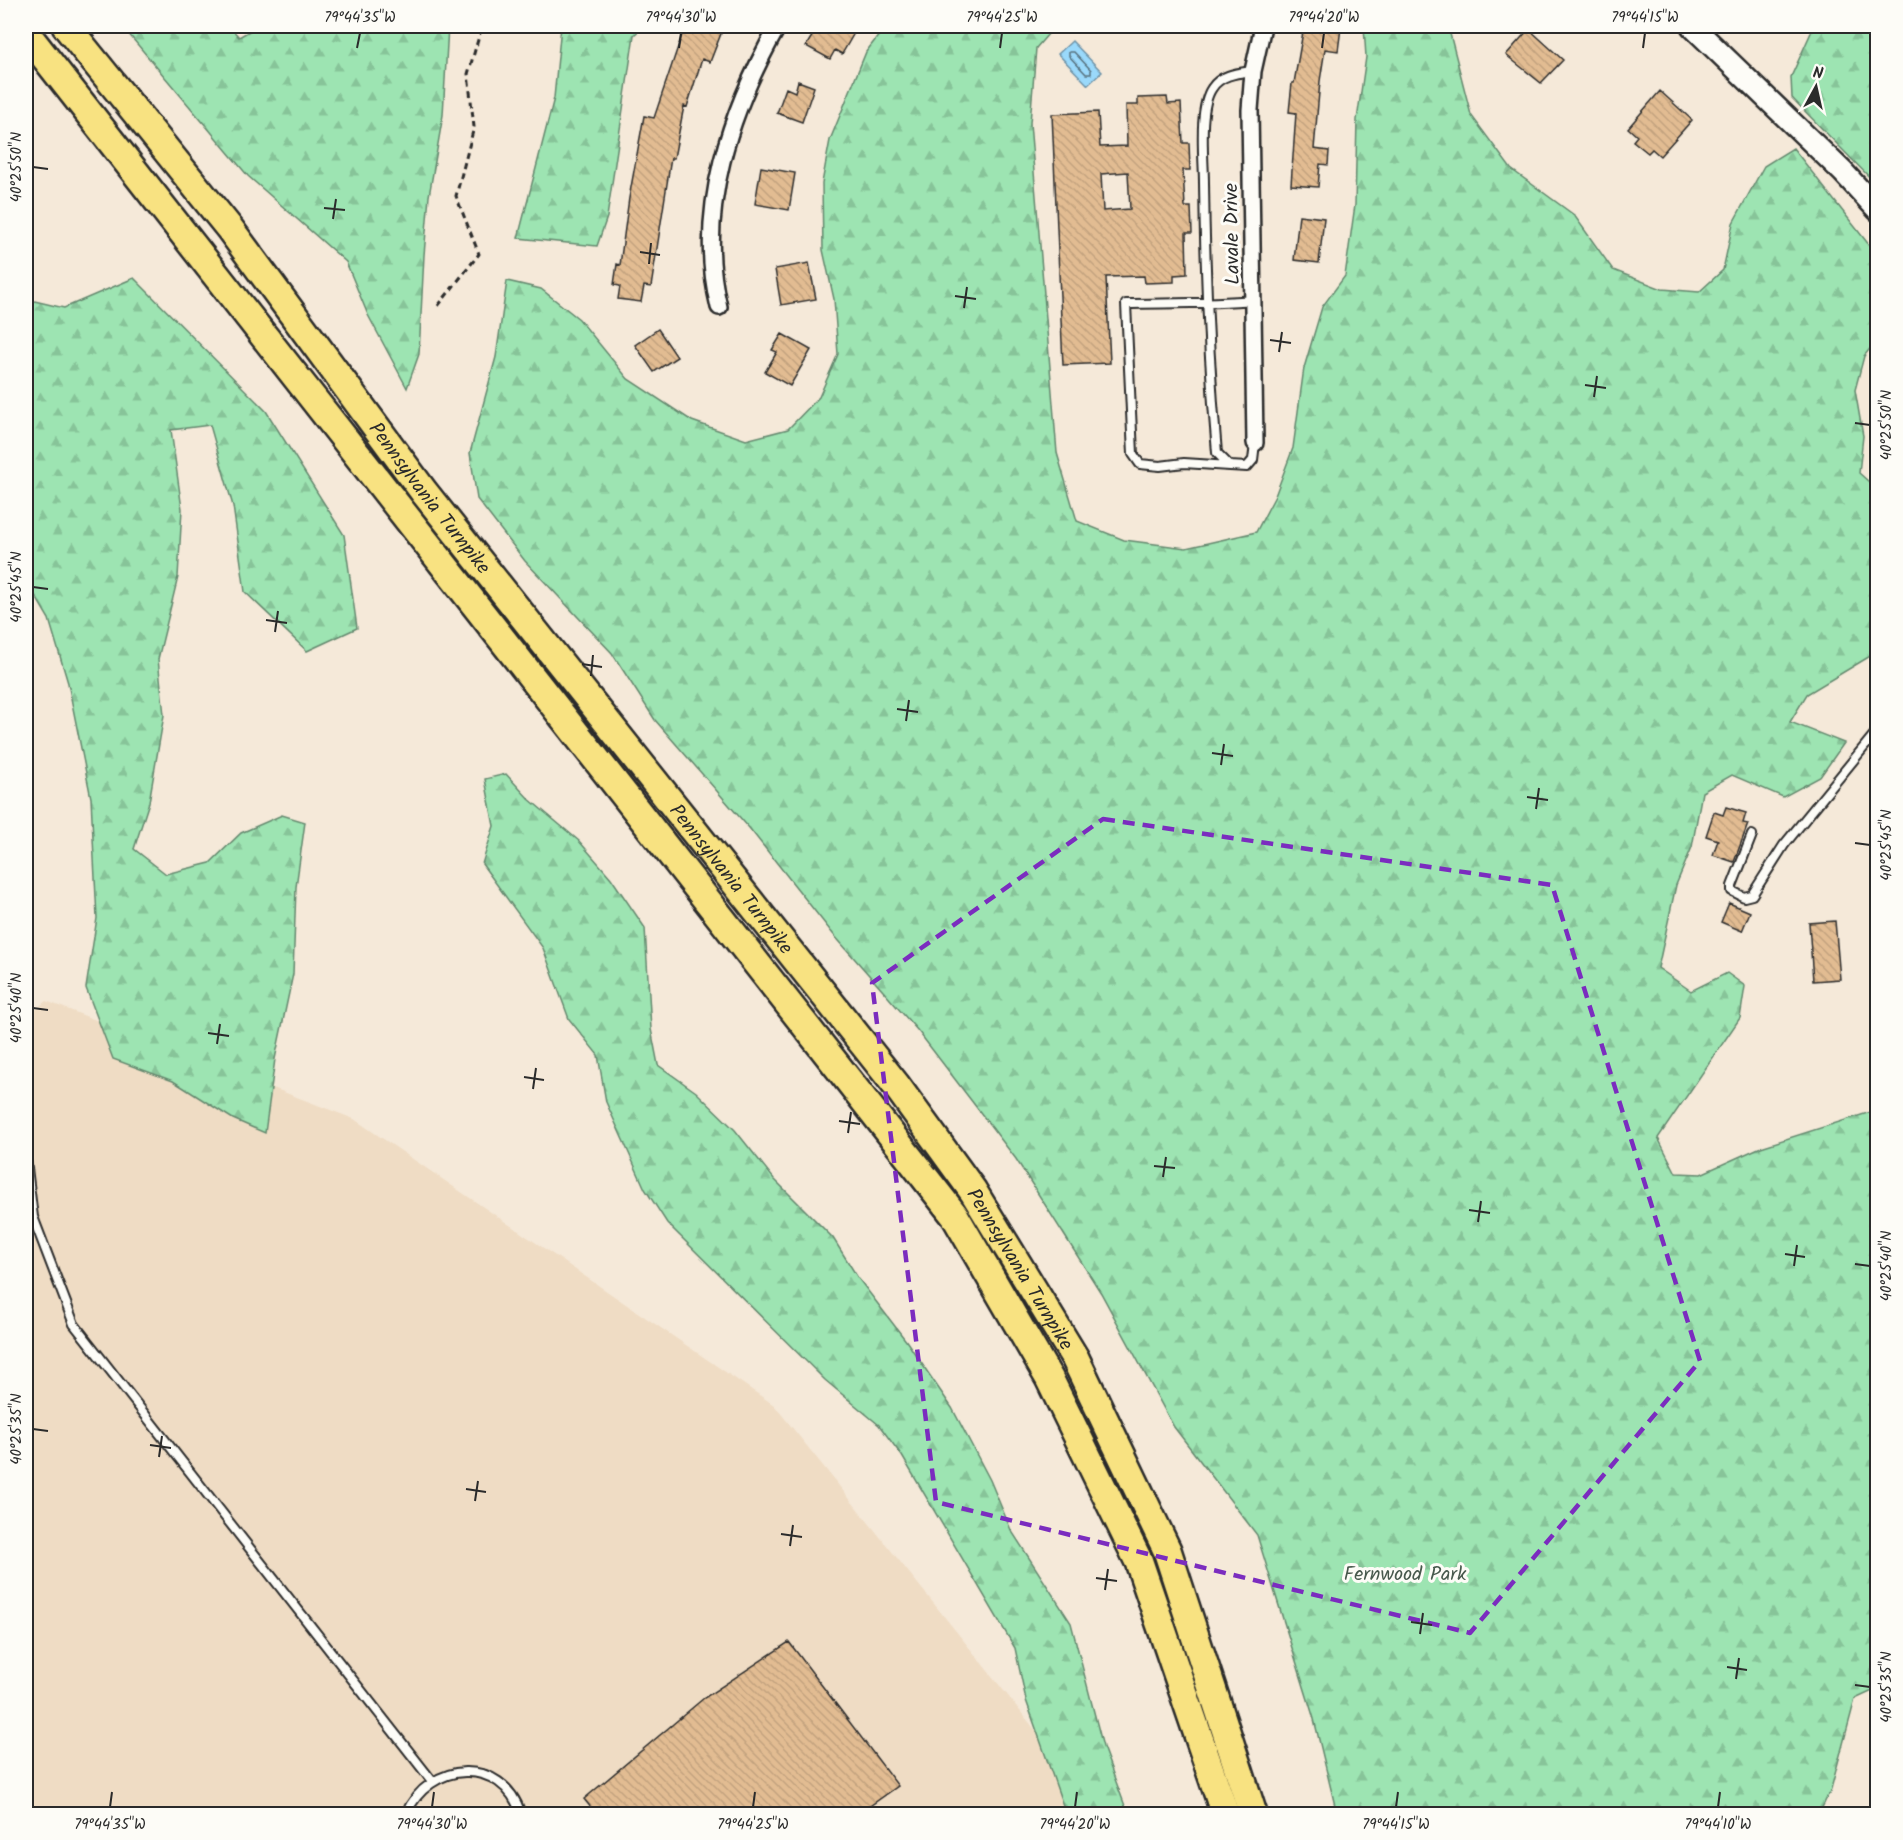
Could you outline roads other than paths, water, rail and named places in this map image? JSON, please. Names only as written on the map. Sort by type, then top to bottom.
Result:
[{"type":"highway","name":"Pennsylvania Turnpike","points":[[66,26],[230,229],[424,492],[896,1085],[974,1191],[1075,1358],[1167,1550],[1253,1815]]},
{"type":"highway","name":"Pennsylvania Turnpike","points":[[26,33],[955,1216],[1049,1377],[1139,1562],[1225,1815]]},
{"type":"main road","points":[[1692,26],[1843,172],[1878,210]]},
{"type":"street","points":[[720,307],[711,275],[710,250],[716,196],[732,129],[745,92],[778,26]]},
{"type":"street","name":"Lavale Drive","points":[[1255,443],[1250,110],[1253,71],[1263,26]]},
{"type":"lane","points":[[1230,466],[1217,453],[1210,376],[1204,245],[1204,115],[1212,87],[1229,74],[1253,71]]},
{"type":"lane","points":[[1253,300],[1208,305],[1185,302],[1126,304],[1133,454],[1140,464],[1160,466],[1184,463],[1247,467],[1253,460],[1255,443]]},
{"type":"lane","points":[[1752,835],[1732,886],[1732,891],[1744,897],[1752,895],[1784,845],[1878,730]]},
{"type":"lane","points":[[26,887],[26,987]]},
{"type":"lane","points":[[26,1160],[33,1217],[74,1324],[432,1781]]},
{"type":"lane","points":[[406,1815],[416,1795],[432,1781],[451,1773],[472,1772],[492,1779],[505,1787],[518,1804],[521,1815]]},
{"type":"water","points":[[1072,41],[1102,72],[1088,85],[1058,54]]},
{"type":"park label","name":"Fernwood Park","points":[[1405,1573]]}]
